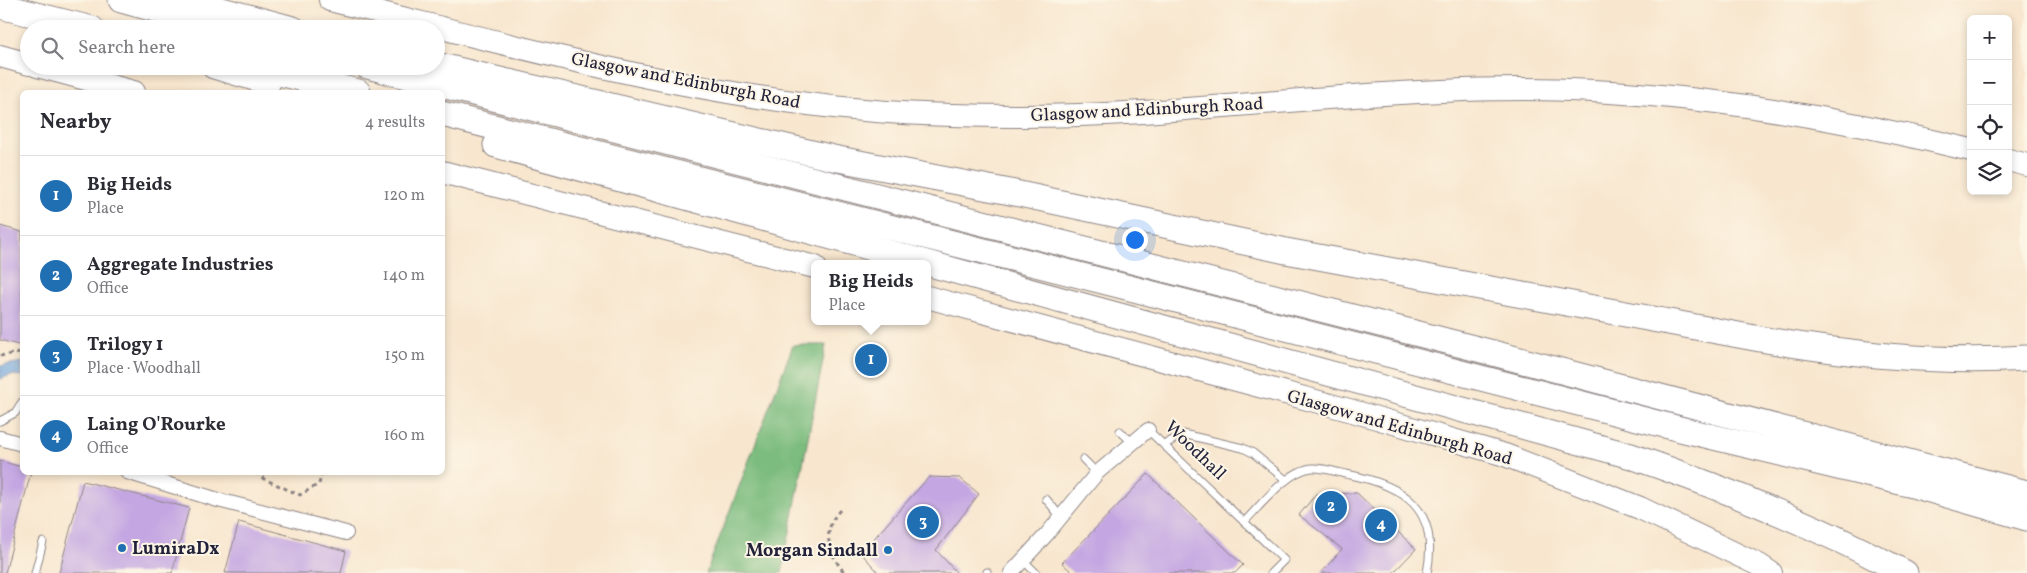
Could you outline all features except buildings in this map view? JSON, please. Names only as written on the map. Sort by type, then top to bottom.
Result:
[{"type":"highway","points":[[121,0],[194,20]]},
{"type":"highway","points":[[184,0],[259,20]]},
{"type":"highway","name":"Glasgow and Edinburgh Road","points":[[330,0],[414,20]]},
{"type":"highway","points":[[0,6],[56,20]]},
{"type":"highway","name":"Glasgow and Edinburgh Road","points":[[445,27],[665,80],[730,92],[849,108],[947,115],[1086,115],[1418,93],[1526,89],[1573,90],[1676,97],[1772,108],[1880,128],[1967,149]]},
{"type":"highway","points":[[0,56],[20,62]]},
{"type":"highway","points":[[445,67],[833,158],[1037,198],[1286,251],[1760,339],[1826,350],[1912,359],[1952,361],[2027,358]]},
{"type":"highway","points":[[71,75],[127,90]]},
{"type":"highway","points":[[245,75],[297,90]]},
{"type":"highway","points":[[288,75],[350,90]]},
{"type":"highway","points":[[402,75],[1451,342],[2027,493]]},
{"type":"highway","points":[[445,115],[1684,430],[1909,484],[2027,518]]},
{"type":"highway","points":[[445,132],[916,260]]},
{"type":"highway","points":[[2012,161],[2027,165]]},
{"type":"highway","points":[[445,173],[811,266]]},
{"type":"highway","points":[[931,264],[1631,456],[1696,479],[1803,522],[1905,573]]},
{"type":"highway","points":[[1118,285],[1176,312],[1468,395],[1556,424],[1591,444]]},
{"type":"highway","name":"Glasgow and Edinburgh Road","points":[[931,298],[1349,410],[1505,455],[1640,508],[1759,565],[1771,573]]},
{"type":"street","name":"Woodhall","points":[[1011,573],[1097,473],[1148,430]]},
{"type":"street","points":[[0,438],[20,443]]},
{"type":"street","points":[[149,476],[218,500],[346,533]]},
{"type":"lane","points":[[0,421],[15,413],[20,405]]},
{"type":"lane","name":"Woodhall","points":[[1148,430],[1284,560],[1272,573]]},
{"type":"lane","points":[[1120,431],[1133,444]]},
{"type":"lane","points":[[1164,445],[1183,434],[1243,448],[1253,453],[1286,480]]},
{"type":"lane","points":[[1083,459],[1097,473]]},
{"type":"lane","points":[[1244,522],[1290,476],[1312,468],[1371,479],[1398,489],[1419,509],[1426,520],[1430,550],[1427,573]]},
{"type":"lane","points":[[1046,498],[1061,517]]},
{"type":"lane","points":[[35,573],[43,542]]},
{"type":"lane","points":[[1023,560],[1036,573]]},
{"type":"path","points":[[0,356],[20,354]]},
{"type":"path","points":[[259,475],[264,479],[300,495],[319,484],[321,475]]},
{"type":"path","points":[[840,510],[833,519],[828,531],[833,559],[845,573]]},
{"type":"green space","points":[[793,345],[826,345],[782,573],[706,573]]},
{"type":"water","points":[[20,362],[20,376],[11,375],[0,379],[0,366]]},
{"type":"place","name":"Big Heids","points":[[871,360]]},
{"type":"place","name":"Aggregate Industries","points":[[1331,507]]},
{"type":"place","name":"Trilogy 1","points":[[923,522]]},
{"type":"place","name":"Laing O'Rourke","points":[[1381,525]]},
{"type":"place","name":"LumiraDx","points":[[122,548]]},
{"type":"place","name":"Morgan Sindall","points":[[888,550]]}]
